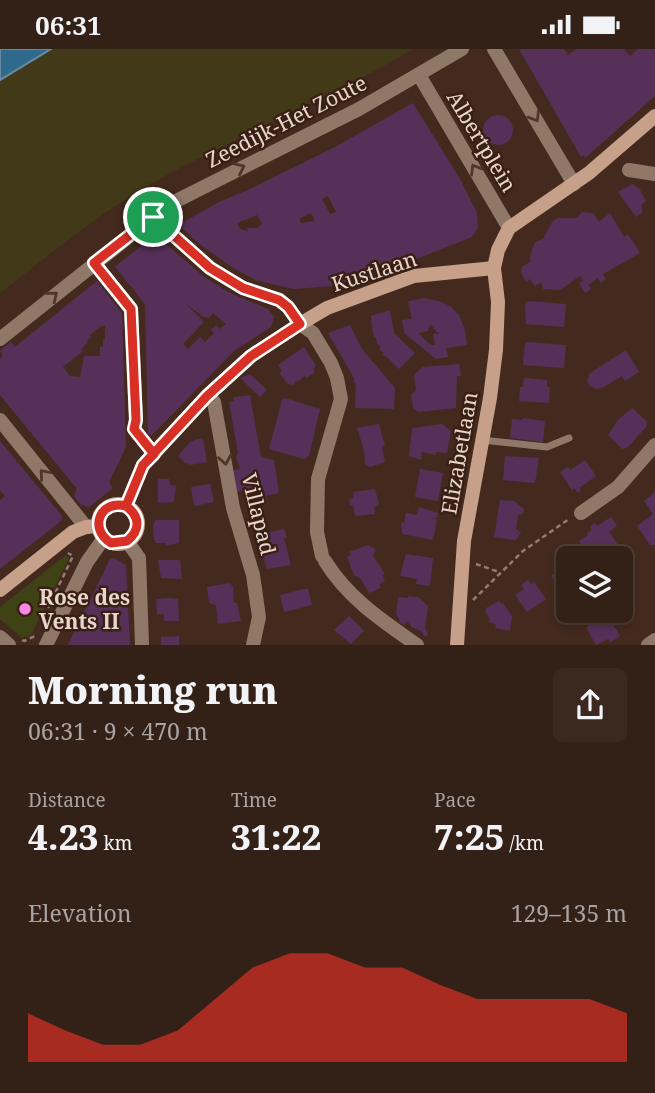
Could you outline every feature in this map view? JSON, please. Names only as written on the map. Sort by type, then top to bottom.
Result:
[{"type":"street","name":"Zeedijk-Het Zoute","points":[[0,339],[153,217],[194,190],[300,140],[462,49]]},
{"type":"street","points":[[494,49],[574,184]]},
{"type":"street","name":"Albertplein","points":[[419,75],[509,228]]},
{"type":"street","points":[[494,268],[498,250],[509,228],[598,166],[655,115]]},
{"type":"street","points":[[629,170],[655,174]]},
{"type":"street","points":[[153,217],[210,268],[243,288],[279,300],[288,307],[300,324],[313,333],[331,363],[341,400],[318,479],[317,533],[324,558],[358,603],[417,645]]},
{"type":"street","points":[[94,263],[131,309],[136,420],[134,429],[154,454]]},
{"type":"street","name":"Kustlaan","points":[[126,506],[143,465],[207,396],[251,356],[300,324],[327,308],[414,276],[494,268]]},
{"type":"street","name":"Elizabetlaan","points":[[457,645],[463,559],[496,350],[498,302],[494,268]]},
{"type":"street","name":"Villapad","points":[[207,396],[214,402],[233,508],[253,575],[259,617],[253,645]]},
{"type":"street","points":[[0,420],[96,531],[111,543],[127,541],[136,532],[135,514],[126,506],[114,504],[100,515],[96,531],[87,562],[41,641]]},
{"type":"street","points":[[581,513],[618,487],[655,445]]},
{"type":"street","points":[[0,590],[73,532],[96,531]]},
{"type":"street","points":[[127,541],[139,558],[142,645]]},
{"type":"street","points":[[0,637],[9,645]]},
{"type":"street","points":[[648,645],[655,640]]},
{"type":"lane","points":[[482,440],[547,447],[569,438]]},
{"type":"path","points":[[459,601],[475,600],[499,572],[530,545],[581,513]]},
{"type":"path","points":[[46,613],[72,556],[67,552]]},
{"type":"path","points":[[463,559],[499,572]]},
{"type":"path","points":[[29,638],[41,641]]},
{"type":"green space","points":[[66,555],[69,558],[31,635],[22,638],[0,619],[0,607]]},
{"type":"sand","points":[[51,49],[413,49],[350,84],[135,193],[76,234],[0,293],[0,80]]},
{"type":"water","points":[[0,49],[51,49],[0,80]]},
{"type":"building","points":[[519,49],[564,49],[568,55],[577,49],[624,49],[630,56],[638,49],[655,49],[655,96],[585,158],[583,155],[581,157]]},
{"type":"building","points":[[413,103],[460,179],[477,213],[478,227],[472,237],[414,260],[332,286],[294,289],[258,281],[233,268],[201,245],[180,224],[219,202],[335,147]],"holes":[[[328,196],[336,212],[330,214],[322,199]],[[311,213],[315,221],[301,223],[299,219]],[[257,215],[262,224],[257,228],[247,228],[248,231],[240,229],[237,223]]]},
{"type":"building","points":[[498,115],[509,119],[513,130],[509,141],[498,145],[487,141],[483,130],[487,119]]},
{"type":"building","points":[[632,184],[639,188],[646,201],[641,205],[643,212],[636,217],[618,192]]},
{"type":"building","points":[[582,212],[593,213],[599,222],[610,213],[624,237],[628,234],[640,253],[603,274],[606,279],[601,283],[598,278],[588,285],[591,289],[585,293],[579,283],[583,281],[580,276],[560,290],[543,289],[541,282],[535,286],[530,279],[526,282],[521,272],[522,267],[531,261],[535,242],[543,239],[552,222],[558,218],[577,218]]},
{"type":"building","points":[[150,230],[204,277],[230,293],[268,309],[274,317],[271,327],[234,351],[151,436],[148,433],[145,304],[115,267],[142,245],[139,240]],"holes":[[[185,303],[209,318],[213,313],[226,324],[220,329],[216,325],[211,330],[214,333],[205,342],[200,337],[188,349],[183,344],[204,322]]]},
{"type":"building","points":[[97,281],[122,313],[126,447],[109,482],[113,488],[89,507],[81,505],[74,496],[77,489],[0,395],[0,359],[3,356],[0,351],[11,342],[15,347]],"holes":[[[105,326],[105,339],[103,347],[100,347],[100,356],[84,356],[80,377],[70,376],[63,367],[83,351],[81,349],[88,342],[90,335]]]},
{"type":"building","points":[[424,298],[450,306],[459,315],[467,345],[446,348],[448,357],[436,359],[404,333],[402,320],[412,319],[408,301]],"holes":[[[431,325],[439,334],[433,334],[435,345],[431,345],[418,333],[428,331]]]},
{"type":"building","points":[[527,301],[566,304],[564,327],[526,324]]},
{"type":"building","points":[[390,310],[394,333],[415,353],[399,369],[382,355],[384,353],[379,349],[381,347],[374,337],[372,326],[371,316]]},
{"type":"building","points":[[350,325],[362,349],[395,388],[394,409],[355,408],[356,383],[328,333]]},
{"type":"building","points":[[525,342],[566,345],[564,368],[523,365]]},
{"type":"building","points":[[304,347],[316,366],[313,369],[315,372],[307,378],[305,376],[297,382],[296,380],[293,385],[288,384],[279,373],[282,371],[278,365]]},
{"type":"building","points":[[626,350],[639,372],[625,381],[622,376],[604,387],[596,389],[590,386],[587,381],[590,373]]},
{"type":"building","points":[[459,364],[461,376],[457,376],[456,408],[418,412],[413,408],[411,395],[416,390],[414,375],[423,367]]},
{"type":"building","points":[[250,374],[267,390],[260,397],[240,378]]},
{"type":"building","points":[[524,378],[547,380],[547,387],[550,387],[549,403],[519,401]]},
{"type":"building","points":[[250,395],[261,457],[274,460],[279,493],[266,496],[268,504],[263,505],[262,501],[249,503],[242,491],[236,492],[232,471],[240,469],[229,402],[234,401],[233,398]]},
{"type":"building","points":[[285,398],[320,409],[309,456],[304,459],[269,449],[282,400]]},
{"type":"building","points":[[632,408],[647,422],[646,427],[628,447],[622,449],[608,435],[618,420]]},
{"type":"building","points":[[512,419],[545,421],[543,442],[510,438]]},
{"type":"building","points":[[379,424],[385,446],[382,447],[385,462],[370,467],[365,465],[364,450],[357,428]]},
{"type":"building","points":[[442,424],[451,431],[447,453],[436,452],[436,455],[422,452],[421,460],[409,456],[412,428]]},
{"type":"building","points":[[203,438],[207,462],[186,464],[178,456],[191,441]]},
{"type":"building","points":[[0,441],[62,516],[61,521],[0,569],[0,500],[5,496],[0,490]]},
{"type":"building","points":[[505,456],[539,458],[535,483],[503,480]]},
{"type":"building","points":[[585,460],[596,476],[579,488],[581,490],[578,493],[574,488],[572,490],[560,472],[568,467],[570,470]]},
{"type":"building","points":[[420,469],[443,473],[438,501],[415,497]]},
{"type":"building","points":[[158,479],[169,479],[170,485],[176,486],[174,502],[158,503]]},
{"type":"building","points":[[210,484],[214,502],[194,506],[191,487]]},
{"type":"building","points":[[375,489],[379,505],[374,508],[375,514],[355,516],[349,499],[354,498],[353,492]]},
{"type":"building","points":[[655,492],[655,545],[650,545],[637,526],[653,514],[644,501]]},
{"type":"building","points":[[500,500],[514,501],[524,509],[523,514],[518,515],[516,529],[521,532],[516,540],[494,537]]},
{"type":"building","points":[[419,507],[438,513],[437,518],[430,518],[437,519],[433,540],[402,534],[401,522],[404,523],[406,513],[417,515]]},
{"type":"building","points":[[611,517],[617,526],[609,532],[619,546],[582,546],[579,541],[592,530],[590,527],[595,523],[597,526]]},
{"type":"building","points":[[156,520],[179,520],[179,543],[166,546],[166,543],[156,543],[153,525]]},
{"type":"building","points":[[284,529],[291,565],[267,569],[256,535]]},
{"type":"building","points":[[368,545],[376,550],[373,556],[385,574],[382,575],[385,581],[379,584],[381,588],[369,593],[361,579],[354,575],[347,557],[351,555],[349,552]]},
{"type":"building","points":[[406,554],[433,558],[430,586],[416,584],[417,579],[400,576]]},
{"type":"building","points":[[114,558],[126,565],[130,645],[68,645],[110,559]]},
{"type":"building","points":[[158,560],[180,560],[182,579],[161,578]]},
{"type":"building","points":[[528,580],[531,584],[534,582],[546,599],[527,612],[515,595],[524,589],[521,585]]},
{"type":"building","points":[[230,583],[241,621],[218,624],[216,605],[209,603],[207,587]]},
{"type":"building","points":[[308,589],[312,605],[284,612],[280,595]]},
{"type":"building","points":[[398,597],[418,597],[428,606],[425,628],[428,634],[425,637],[407,621],[405,625],[399,622],[396,614]]},
{"type":"building","points":[[156,599],[178,599],[179,621],[164,621],[164,614],[157,614]]},
{"type":"building","points":[[499,601],[512,616],[510,631],[495,628],[496,624],[489,622],[490,618],[485,612],[486,608]]},
{"type":"building","points":[[349,616],[364,631],[351,644],[334,630]]},
{"type":"building","points":[[593,623],[612,623],[620,636],[611,642],[608,639],[596,645],[586,627]]},
{"type":"building","points":[[179,636],[179,645],[161,645],[161,637]]},
{"type":"place","name":"Rose des Vents II","points":[[25,609]]},
{"type":"route","points":[[153,217],[94,263],[131,309],[136,420],[134,429],[154,454],[143,465],[126,506],[114,504],[100,515],[100,533],[111,543],[127,541],[136,532],[135,514],[126,506],[143,465],[154,454],[165,443],[207,396],[229,375],[251,356],[300,324],[288,307],[279,300],[243,288],[210,268],[153,217]]}]
